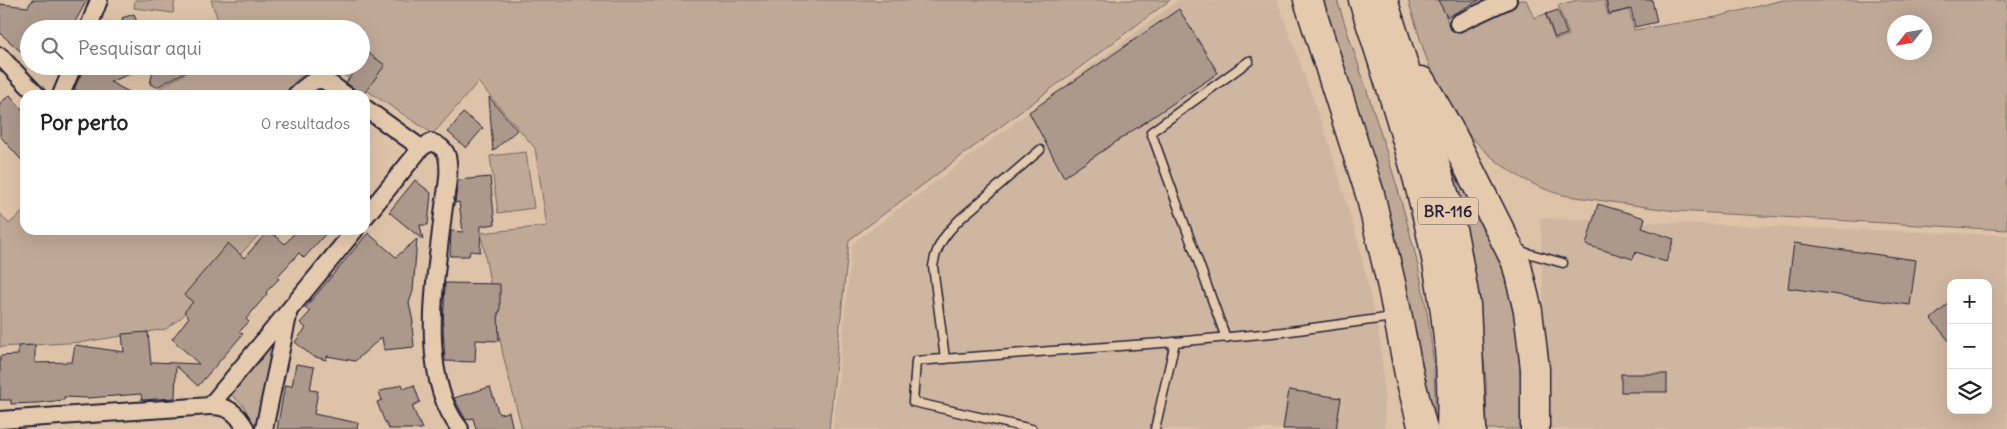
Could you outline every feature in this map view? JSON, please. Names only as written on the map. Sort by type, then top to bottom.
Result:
[{"type":"highway","points":[[1308,0],[1370,194],[1383,244],[1409,374],[1423,429]]},
{"type":"highway","name":"BR-116","points":[[1363,0],[1409,149],[1434,250],[1451,370],[1451,429]]},
{"type":"highway","name":"BR-116","points":[[1383,0],[1437,168],[1455,243],[1466,304],[1472,429]]},
{"type":"highway","points":[[1393,31],[1451,133],[1516,262],[1528,311],[1536,369],[1535,429]]},
{"type":"street","points":[[92,20],[100,0]]},
{"type":"street","points":[[1458,23],[1508,0]]},
{"type":"street","points":[[0,56],[32,90]]},
{"type":"street","points":[[63,90],[69,75]]},
{"type":"street","points":[[302,90],[312,81],[320,80],[330,83],[339,90]]},
{"type":"street","points":[[370,112],[421,148]]},
{"type":"street","points":[[370,212],[426,143],[435,143],[444,150],[447,155],[448,178],[432,309],[432,336],[444,401],[460,429]]},
{"type":"street","points":[[210,406],[351,235]]},
{"type":"street","points":[[264,429],[288,313]]},
{"type":"street","points":[[0,420],[220,406],[233,411],[246,429]]},
{"type":"lane","points":[[1226,338],[1151,132],[1249,62]]},
{"type":"lane","points":[[946,359],[933,266],[936,251],[948,232],[960,219],[1040,150]]},
{"type":"lane","points":[[1509,248],[1563,263]]},
{"type":"lane","points":[[1032,429],[913,402],[916,361],[1226,338],[1398,317]]},
{"type":"lane","points":[[1155,429],[1175,342]]},
{"type":"shaded area","points":[[135,0],[175,0],[173,13],[134,8]]},
{"type":"shaded area","points":[[211,0],[1170,0],[849,240],[829,429],[522,429],[503,355],[481,233],[547,226],[535,148],[478,82],[433,134],[370,92],[370,90],[366,90],[344,75],[370,75],[370,20],[218,20]]},
{"type":"shaded area","points":[[1179,0],[1277,0],[1329,143],[1360,249],[1380,340],[1384,381],[1385,429],[833,429],[852,244]]},
{"type":"shaded area","points":[[1319,0],[1337,0],[1378,124],[1406,218],[1428,316],[1435,384],[1434,429]]},
{"type":"shaded area","points":[[1408,0],[1442,0],[1449,28],[1520,0],[1526,0],[1534,18],[1545,14],[1555,40],[1569,35],[1558,5],[1578,0],[1604,0],[1608,15],[1629,10],[1634,30],[1716,17],[1783,0],[2007,0],[2007,230],[1675,211],[1562,195],[1541,188],[1503,166],[1470,136],[1444,100],[1424,51]]},
{"type":"shaded area","points":[[182,75],[303,75],[287,90],[157,90]]},
{"type":"shaded area","points":[[1438,128],[1501,256],[1512,299],[1520,366],[1523,429],[1487,429],[1486,379],[1479,318]]},
{"type":"shaded area","points":[[526,152],[534,208],[498,213],[490,156]]},
{"type":"shaded area","points":[[0,213],[9,224],[20,214],[20,235],[258,235],[183,316],[166,329],[84,342],[0,347]]},
{"type":"shaded area","points":[[1540,218],[2007,235],[2007,429],[1549,429]]},
{"type":"shaded area","points":[[281,332],[258,429],[256,429],[243,405],[228,392]]},
{"type":"building","points":[[32,0],[87,0],[76,20],[20,20],[20,51],[0,33],[0,4],[28,7]]},
{"type":"building","points":[[1438,0],[1480,0],[1447,17]]},
{"type":"building","points":[[1606,0],[1652,0],[1657,22],[1635,27],[1631,9],[1609,14]]},
{"type":"building","points":[[1179,9],[1218,73],[1064,177],[1029,112]]},
{"type":"building","points":[[1558,10],[1567,34],[1555,38],[1546,14]]},
{"type":"building","points":[[134,14],[136,20],[123,20],[122,18]]},
{"type":"building","points":[[370,54],[385,65],[367,90],[356,90],[346,83],[352,75],[370,75]]},
{"type":"building","points":[[81,75],[128,75],[110,82],[125,90],[74,89]]},
{"type":"building","points":[[152,75],[179,75],[157,87],[150,84]]},
{"type":"building","points":[[10,95],[20,107],[20,158],[0,136],[0,103]]},
{"type":"building","points":[[489,97],[517,130],[493,151]]},
{"type":"building","points":[[463,113],[483,128],[466,148],[448,132]]},
{"type":"building","points":[[490,177],[495,224],[481,226],[480,252],[470,251],[469,256],[450,256],[451,231],[463,232],[459,202],[455,203],[458,180]]},
{"type":"building","points":[[415,180],[431,193],[428,225],[420,225],[423,240],[389,212]]},
{"type":"building","points":[[1598,204],[1645,218],[1642,228],[1674,239],[1666,262],[1636,252],[1633,259],[1586,245]]},
{"type":"building","points":[[265,235],[275,235],[285,244],[293,235],[325,235],[304,258],[299,253],[277,277],[279,279],[266,292],[267,294],[246,319],[249,322],[239,332],[243,334],[198,386],[176,366],[175,398],[142,400],[141,394],[88,398],[64,397],[64,400],[37,403],[11,404],[11,400],[0,400],[0,356],[18,355],[18,346],[35,345],[35,363],[72,362],[75,345],[124,352],[122,334],[148,332],[151,365],[153,362],[199,364],[172,339],[189,317],[184,312],[193,302],[184,295],[228,243],[244,258]]},
{"type":"building","points":[[366,235],[370,235],[396,257],[417,239],[413,291],[409,303],[413,322],[414,347],[384,350],[382,337],[355,361],[327,356],[326,360],[312,356],[295,342],[306,328],[300,323],[310,312],[305,308]]},
{"type":"building","points":[[1794,243],[1916,260],[1910,305],[1788,288]]},
{"type":"building","points":[[445,283],[500,284],[500,312],[498,312],[499,341],[476,340],[475,362],[445,361],[443,328]]},
{"type":"building","points":[[1947,305],[1947,338],[1931,319]]},
{"type":"building","points":[[296,364],[314,367],[310,390],[318,391],[314,414],[358,423],[357,429],[277,429],[285,385],[292,386]]},
{"type":"building","points":[[1621,374],[1667,374],[1667,392],[1621,392]]},
{"type":"building","points":[[402,384],[404,389],[414,385],[420,402],[412,406],[422,429],[389,429],[384,420],[377,402],[382,400],[379,392]]},
{"type":"building","points":[[490,387],[499,414],[509,412],[513,429],[476,429],[473,418],[466,420],[454,398]]},
{"type":"building","points":[[1289,390],[1341,398],[1336,429],[1283,429]]}]
